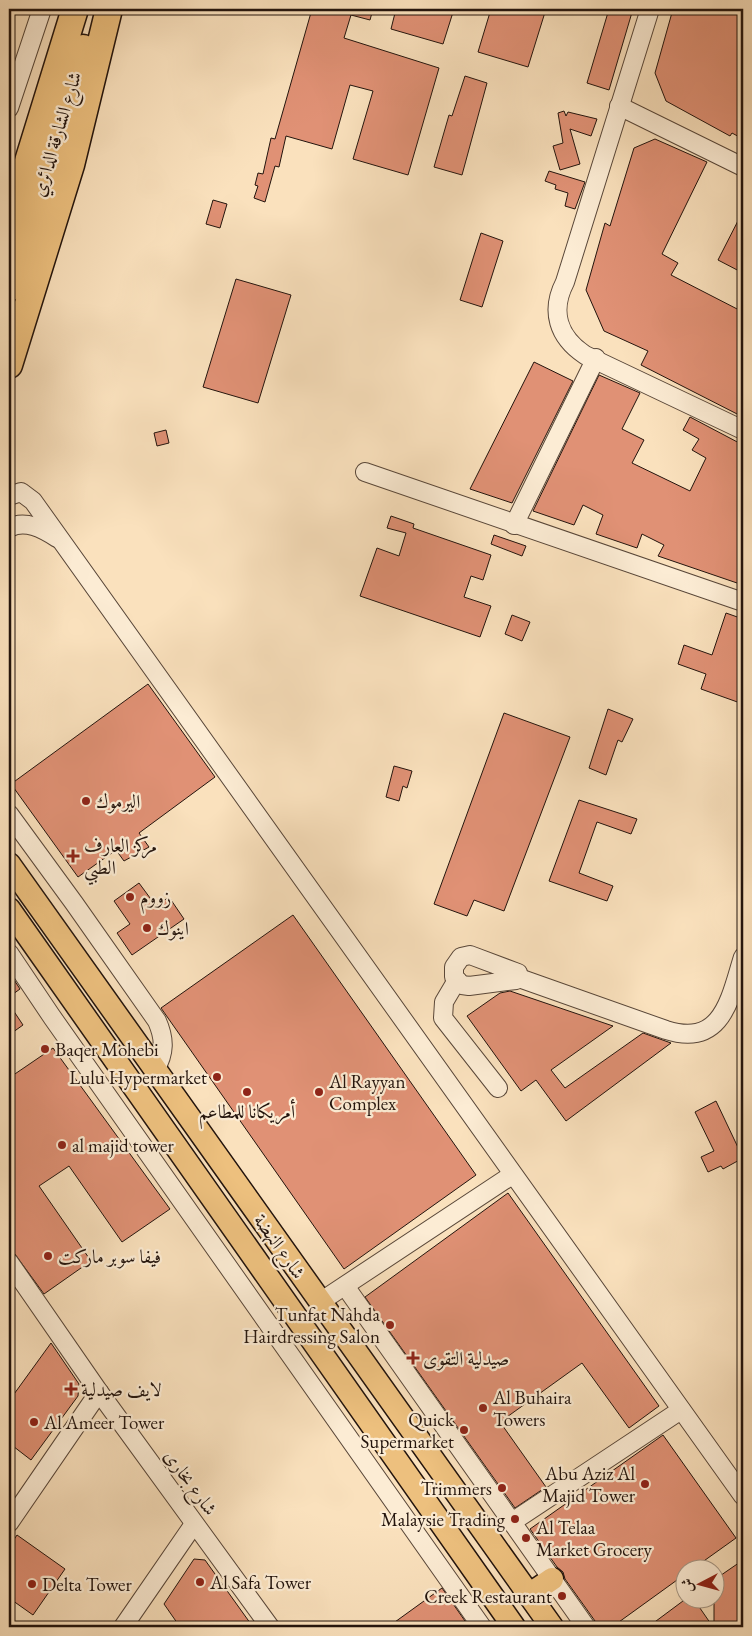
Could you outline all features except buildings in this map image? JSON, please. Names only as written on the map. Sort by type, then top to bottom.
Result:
[{"type":"highway","points":[[9,162],[58,9]]},
{"type":"highway","name":"شارع الشارقة الدائري","points":[[9,223],[75,9]]},
{"type":"highway","name":"شارع الشارقة الدائري","points":[[9,288],[95,9]]},
{"type":"highway","points":[[9,365],[71,165],[109,9]]},
{"type":"main road","name":"شارع النهضة","points":[[9,864],[552,1627]]},
{"type":"main road","name":"شارع النهضة","points":[[9,909],[514,1627]]},
{"type":"main road","points":[[530,1594],[552,1579]]},
{"type":"street","points":[[9,108],[42,9]]},
{"type":"street","points":[[650,9],[565,282],[564,307],[572,331],[582,346],[596,358],[743,430]]},
{"type":"street","points":[[620,106],[743,167]]},
{"type":"street","points":[[514,525],[596,358]]},
{"type":"street","points":[[365,472],[514,525],[743,602]]},
{"type":"street","points":[[9,496],[15,492],[26,494],[60,539],[743,1496]]},
{"type":"street","points":[[10,524],[34,526],[60,539]]},
{"type":"street","points":[[9,814],[157,1021],[163,1039],[163,1049],[162,1058],[155,1070]]},
{"type":"street","points":[[9,953],[52,1017],[482,1627]]},
{"type":"street","points":[[520,978],[518,973],[470,955],[461,957],[455,963],[453,972],[459,982],[469,986],[520,978],[666,1030],[695,1022],[708,1015],[730,996],[743,957]]},
{"type":"street","points":[[459,982],[442,1007],[442,1018],[498,1088]]},
{"type":"street","points":[[320,1302],[512,1174]]},
{"type":"street","name":"شارع بخارى","points":[[9,1262],[99,1392],[270,1627]]},
{"type":"street","points":[[345,1286],[586,1627]]},
{"type":"street","points":[[9,1523],[99,1392]]},
{"type":"street","points":[[512,1522],[681,1410]]},
{"type":"street","points":[[123,1627],[194,1524]]},
{"type":"place","name":"اليرموك","points":[[86,801]]},
{"type":"place","name":"مركز العارف الطبي","points":[[73,856]]},
{"type":"place","name":"زووم","points":[[130,897]]},
{"type":"place","name":"اينوك","points":[[147,928]]},
{"type":"place","name":"Baqer Mohebi","points":[[45,1049]]},
{"type":"place","name":"Lulu Hypermarket","points":[[217,1077]]},
{"type":"place","name":"أمريكانا للمطاعم","points":[[247,1092]]},
{"type":"place","name":"Al Rayyan Complex","points":[[319,1092]]},
{"type":"place","name":"al majid tower","points":[[62,1145]]},
{"type":"place","name":"فيفا سوبر ماركت","points":[[48,1256]]},
{"type":"place","name":"Tunfat Nahda Hairdressing Salon","points":[[390,1325]]},
{"type":"place","name":"صيدلية التقوى","points":[[413,1358]]},
{"type":"place","name":"لايف صيدلية","points":[[71,1389]]},
{"type":"place","name":"Al Buhaira Towers","points":[[483,1408]]},
{"type":"place","name":"Al Ameer Tower","points":[[34,1422]]},
{"type":"place","name":"Quick Supermarket","points":[[464,1430]]},
{"type":"place","name":"Abu Aziz Al Majid Tower","points":[[645,1484]]},
{"type":"place","name":"Trimmers","points":[[502,1488]]},
{"type":"place","name":"Malaysie Trading","points":[[515,1519]]},
{"type":"place","name":"Al Telaa Market Grocery","points":[[526,1538]]},
{"type":"place","name":"Al Safa Tower","points":[[200,1582]]},
{"type":"place","name":"Delta Tower","points":[[32,1584]]},
{"type":"place","name":"Creek Restaurant","points":[[562,1596]]}]
